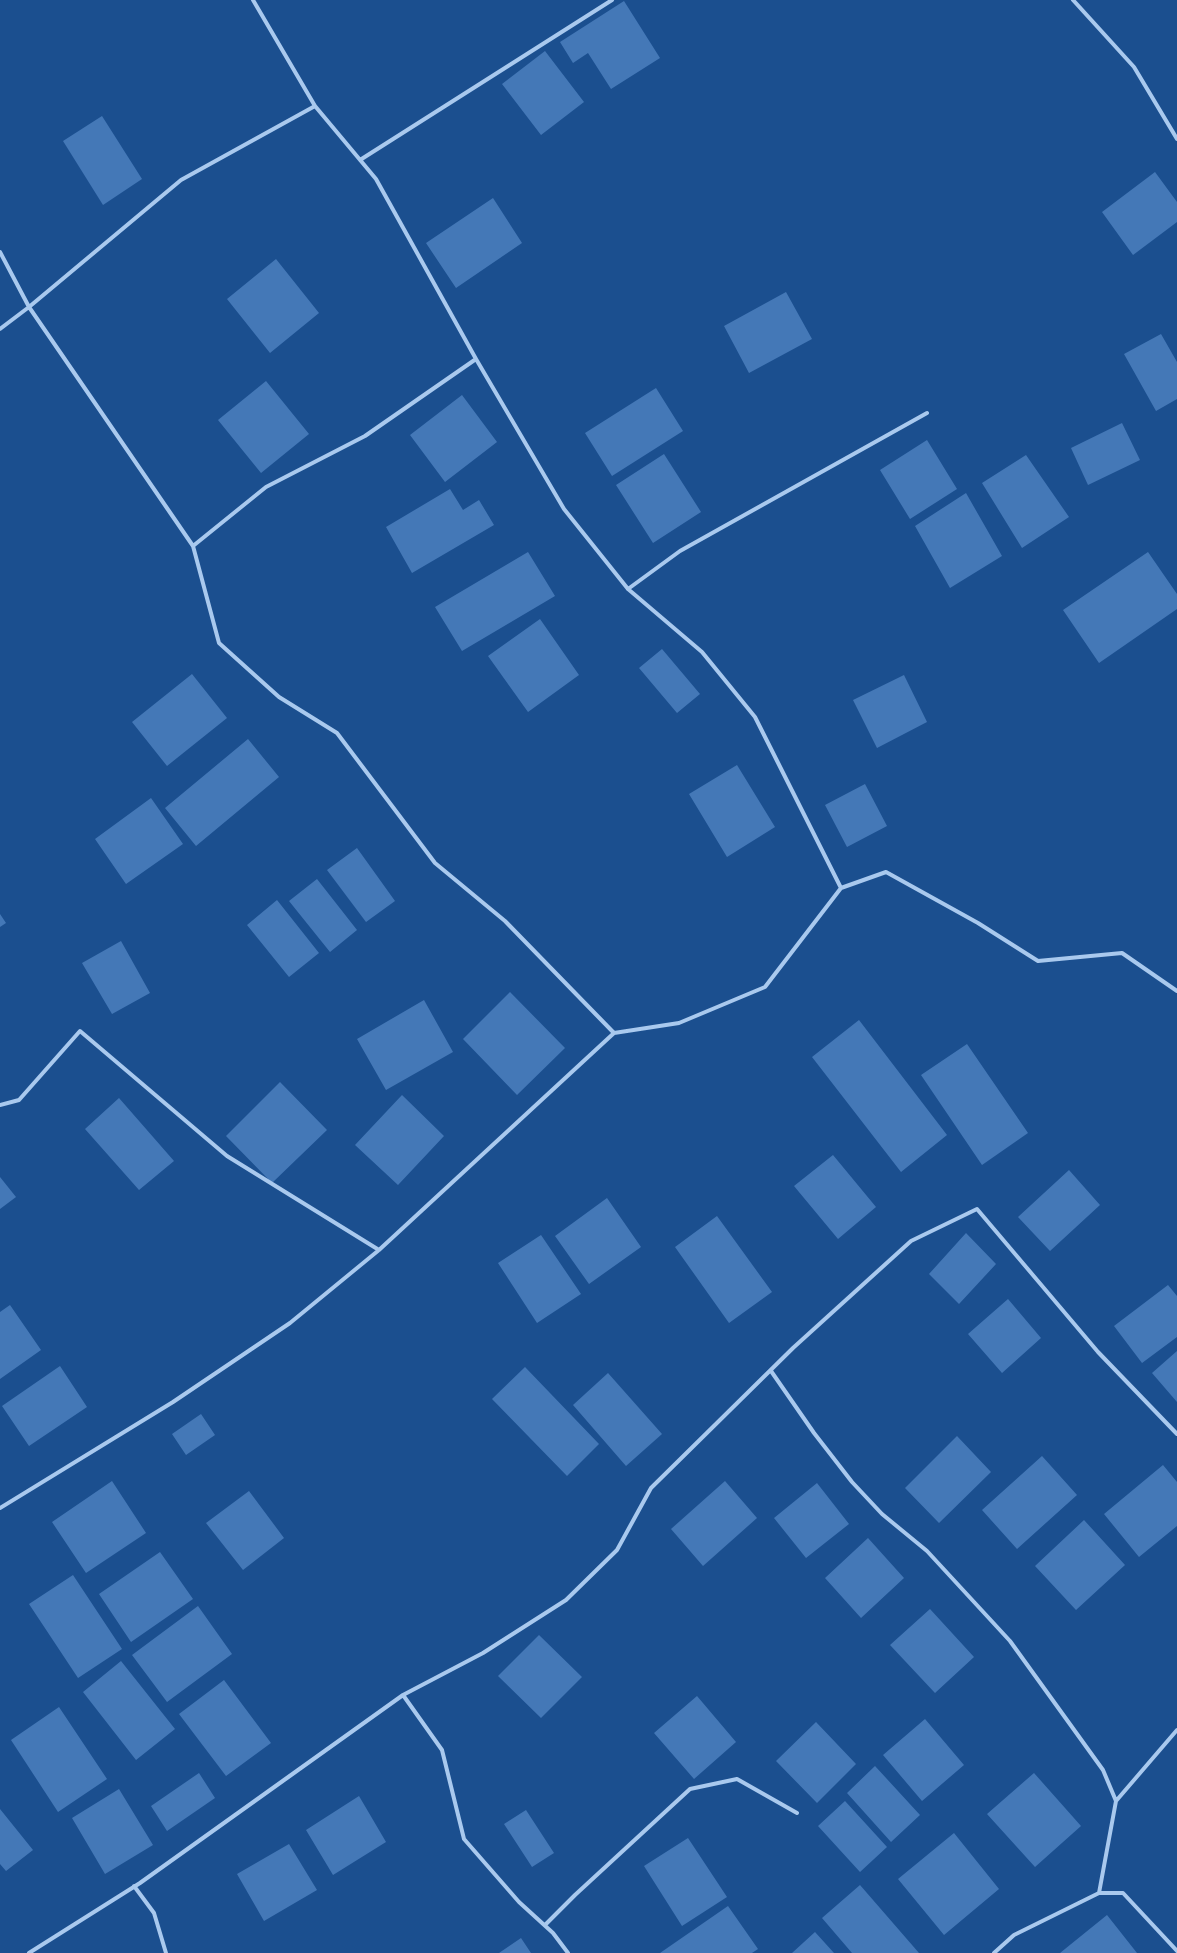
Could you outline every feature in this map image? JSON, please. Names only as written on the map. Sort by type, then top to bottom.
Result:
[{"type":"street","points":[[254,0],[315,106],[376,180],[476,360],[564,509],[628,589],[702,652],[755,717],[842,888]]},
{"type":"street","points":[[360,160],[612,0]]},
{"type":"street","points":[[1073,0],[1134,67],[1177,139]]},
{"type":"street","points":[[0,329],[29,307],[181,180],[315,106]]},
{"type":"street","points":[[0,252],[29,307],[193,546],[219,643],[279,697],[337,733],[435,862],[505,921],[614,1033]]},
{"type":"street","points":[[193,546],[266,487],[365,436],[476,360]]},
{"type":"street","points":[[628,589],[680,551],[927,413]]},
{"type":"street","points":[[0,1508],[173,1402],[290,1323],[379,1250],[614,1033],[679,1023],[765,988],[842,888],[886,872],[978,923],[1038,961],[1122,954],[1177,990]]},
{"type":"street","points":[[0,1105],[18,1100],[80,1031],[227,1156],[379,1250]]},
{"type":"street","points":[[29,1953],[134,1886],[403,1695],[483,1653],[566,1600],[617,1550],[650,1488],[771,1371],[911,1241],[977,1209],[1098,1352],[1177,1434]]},
{"type":"street","points":[[771,1371],[814,1433],[852,1482],[882,1514],[927,1551],[1010,1640],[1103,1770],[1116,1801]]},
{"type":"street","points":[[403,1695],[442,1750],[464,1839],[518,1902],[553,1933],[568,1953]]},
{"type":"street","points":[[1098,1893],[1116,1801],[1177,1730]]},
{"type":"street","points":[[545,1925],[575,1895],[690,1789],[737,1779],[797,1813]]},
{"type":"street","points":[[134,1886],[154,1913],[166,1953]]},
{"type":"street","points":[[994,1953],[1014,1935],[1098,1893],[1123,1893],[1176,1949]]},
{"type":"building","points":[[624,1],[660,58],[611,89],[588,53],[573,63],[560,42]]},
{"type":"building","points":[[545,51],[584,102],[541,135],[502,84]]},
{"type":"building","points":[[102,116],[142,179],[103,205],[63,141]]},
{"type":"building","points":[[1155,172],[1177,202],[1177,222],[1133,255],[1102,212]]},
{"type":"building","points":[[493,198],[522,243],[456,288],[426,243]]},
{"type":"building","points":[[276,259],[319,313],[270,353],[227,299]]},
{"type":"building","points":[[786,292],[812,339],[749,373],[724,326]]},
{"type":"building","points":[[1161,334],[1177,362],[1177,399],[1156,411],[1124,354]]},
{"type":"building","points":[[266,381],[309,434],[261,473],[218,420]]},
{"type":"building","points":[[656,388],[683,431],[612,476],[585,433]]},
{"type":"building","points":[[462,395],[497,442],[445,482],[410,435]]},
{"type":"building","points":[[1122,423],[1140,460],[1088,485],[1071,448]]},
{"type":"building","points":[[927,440],[957,489],[910,519],[880,470]]},
{"type":"building","points":[[664,454],[701,512],[653,543],[616,485]]},
{"type":"building","points":[[1026,455],[1069,517],[1022,548],[982,483]]},
{"type":"building","points":[[450,489],[463,510],[479,500],[494,525],[412,573],[386,527]]},
{"type":"building","points":[[966,493],[1002,556],[950,588],[915,526]]},
{"type":"building","points":[[528,552],[555,596],[462,651],[435,607]]},
{"type":"building","points":[[1148,552],[1177,594],[1177,609],[1099,663],[1063,610]]},
{"type":"building","points":[[540,619],[579,675],[528,712],[488,656]]},
{"type":"building","points":[[662,649],[700,694],[677,713],[639,668]]},
{"type":"building","points":[[192,674],[227,718],[167,766],[132,722]]},
{"type":"building","points":[[904,675],[927,722],[877,748],[853,700]]},
{"type":"building","points":[[248,739],[279,777],[196,846],[165,808]]},
{"type":"building","points":[[737,765],[775,827],[727,857],[689,794]]},
{"type":"building","points":[[865,784],[887,826],[847,847],[825,805]]},
{"type":"building","points":[[151,798],[183,844],[126,884],[95,839]]},
{"type":"building","points":[[357,848],[395,901],[366,922],[327,870]]},
{"type":"building","points":[[317,879],[357,930],[330,952],[289,901]]},
{"type":"building","points":[[277,900],[319,953],[289,977],[247,925]]},
{"type":"building","points":[[0,914],[6,923],[0,927]]},
{"type":"building","points":[[121,941],[150,993],[112,1014],[82,963]]},
{"type":"building","points":[[510,992],[565,1048],[517,1095],[463,1039]]},
{"type":"building","points":[[424,1000],[453,1052],[386,1090],[357,1039]]},
{"type":"building","points":[[859,1020],[947,1135],[901,1172],[812,1057]]},
{"type":"building","points":[[967,1044],[1028,1133],[982,1165],[921,1075]]},
{"type":"building","points":[[280,1082],[327,1130],[272,1183],[226,1136]]},
{"type":"building","points":[[402,1095],[444,1136],[398,1185],[355,1145]]},
{"type":"building","points":[[119,1098],[174,1161],[139,1190],[85,1129]]},
{"type":"building","points":[[833,1155],[876,1207],[838,1239],[794,1186]]},
{"type":"building","points":[[1069,1170],[1100,1205],[1050,1251],[1018,1217]]},
{"type":"building","points":[[0,1177],[16,1197],[0,1209]]},
{"type":"building","points":[[607,1198],[641,1247],[589,1284],[555,1236]]},
{"type":"building","points":[[717,1216],[772,1292],[729,1323],[675,1247]]},
{"type":"building","points":[[966,1233],[996,1264],[959,1304],[929,1274]]},
{"type":"building","points":[[541,1235],[581,1294],[537,1323],[498,1263]]},
{"type":"building","points":[[1168,1285],[1177,1296],[1177,1337],[1142,1363],[1114,1326]]},
{"type":"building","points":[[1008,1299],[1041,1338],[1002,1373],[968,1334]]},
{"type":"building","points":[[10,1305],[41,1350],[0,1379],[0,1312]]},
{"type":"building","points":[[1177,1351],[1177,1402],[1152,1373]]},
{"type":"building","points":[[60,1366],[87,1407],[29,1446],[2,1406]]},
{"type":"building","points":[[525,1367],[599,1444],[567,1476],[492,1399]]},
{"type":"building","points":[[608,1373],[662,1434],[626,1466],[573,1405]]},
{"type":"building","points":[[201,1414],[215,1435],[186,1455],[172,1434]]},
{"type":"building","points":[[957,1436],[991,1472],[939,1523],[905,1488]]},
{"type":"building","points":[[1042,1456],[1077,1495],[1017,1549],[982,1510]]},
{"type":"building","points":[[1163,1465],[1177,1482],[1177,1526],[1139,1557],[1104,1514]]},
{"type":"building","points":[[112,1481],[146,1533],[86,1573],[52,1522]]},
{"type":"building","points":[[725,1481],[757,1518],[703,1566],[671,1529]]},
{"type":"building","points":[[817,1483],[849,1524],[806,1558],[774,1518]]},
{"type":"building","points":[[249,1491],[284,1538],[243,1570],[206,1523]]},
{"type":"building","points":[[1084,1520],[1125,1565],[1076,1610],[1035,1566]]},
{"type":"building","points":[[868,1538],[904,1578],[861,1618],[825,1578]]},
{"type":"building","points":[[160,1552],[193,1599],[131,1642],[99,1594]]},
{"type":"building","points":[[73,1575],[122,1649],[78,1678],[29,1604]]},
{"type":"building","points":[[198,1606],[232,1654],[167,1702],[132,1655]]},
{"type":"building","points":[[930,1609],[974,1657],[935,1693],[890,1645]]},
{"type":"building","points":[[539,1635],[582,1677],[541,1718],[498,1676]]},
{"type":"building","points":[[121,1661],[175,1729],[136,1760],[83,1692]]},
{"type":"building","points":[[224,1680],[271,1743],[226,1776],[179,1714]]},
{"type":"building","points":[[697,1696],[736,1742],[694,1779],[654,1733]]},
{"type":"building","points":[[59,1707],[107,1779],[58,1812],[11,1740]]},
{"type":"building","points":[[925,1719],[964,1765],[922,1801],[883,1755]]},
{"type":"building","points":[[816,1722],[856,1764],[817,1803],[776,1761]]},
{"type":"building","points":[[875,1766],[920,1815],[891,1842],[847,1793]]},
{"type":"building","points":[[199,1773],[215,1798],[167,1831],[151,1806]]},
{"type":"building","points":[[1034,1773],[1081,1826],[1035,1867],[987,1814]]},
{"type":"building","points":[[119,1789],[153,1845],[105,1874],[72,1818]]},
{"type":"building","points":[[359,1796],[386,1842],[333,1875],[306,1830]]},
{"type":"building","points":[[845,1801],[887,1847],[860,1872],[818,1826]]},
{"type":"building","points":[[0,1809],[33,1850],[6,1871],[0,1864]]},
{"type":"building","points":[[526,1810],[554,1853],[532,1867],[504,1824]]},
{"type":"building","points":[[954,1833],[999,1889],[944,1935],[898,1879]]},
{"type":"building","points":[[688,1838],[727,1897],[682,1926],[644,1866]]},
{"type":"building","points":[[289,1844],[317,1890],[264,1921],[237,1874]]},
{"type":"building","points":[[860,1885],[919,1953],[852,1953],[822,1918]]},
{"type":"building","points":[[728,1906],[758,1949],[752,1953],[660,1953]]},
{"type":"building","points":[[1107,1915],[1137,1953],[1060,1953]]},
{"type":"building","points":[[815,1932],[834,1953],[792,1953]]},
{"type":"building","points":[[521,1938],[531,1953],[499,1953]]}]
